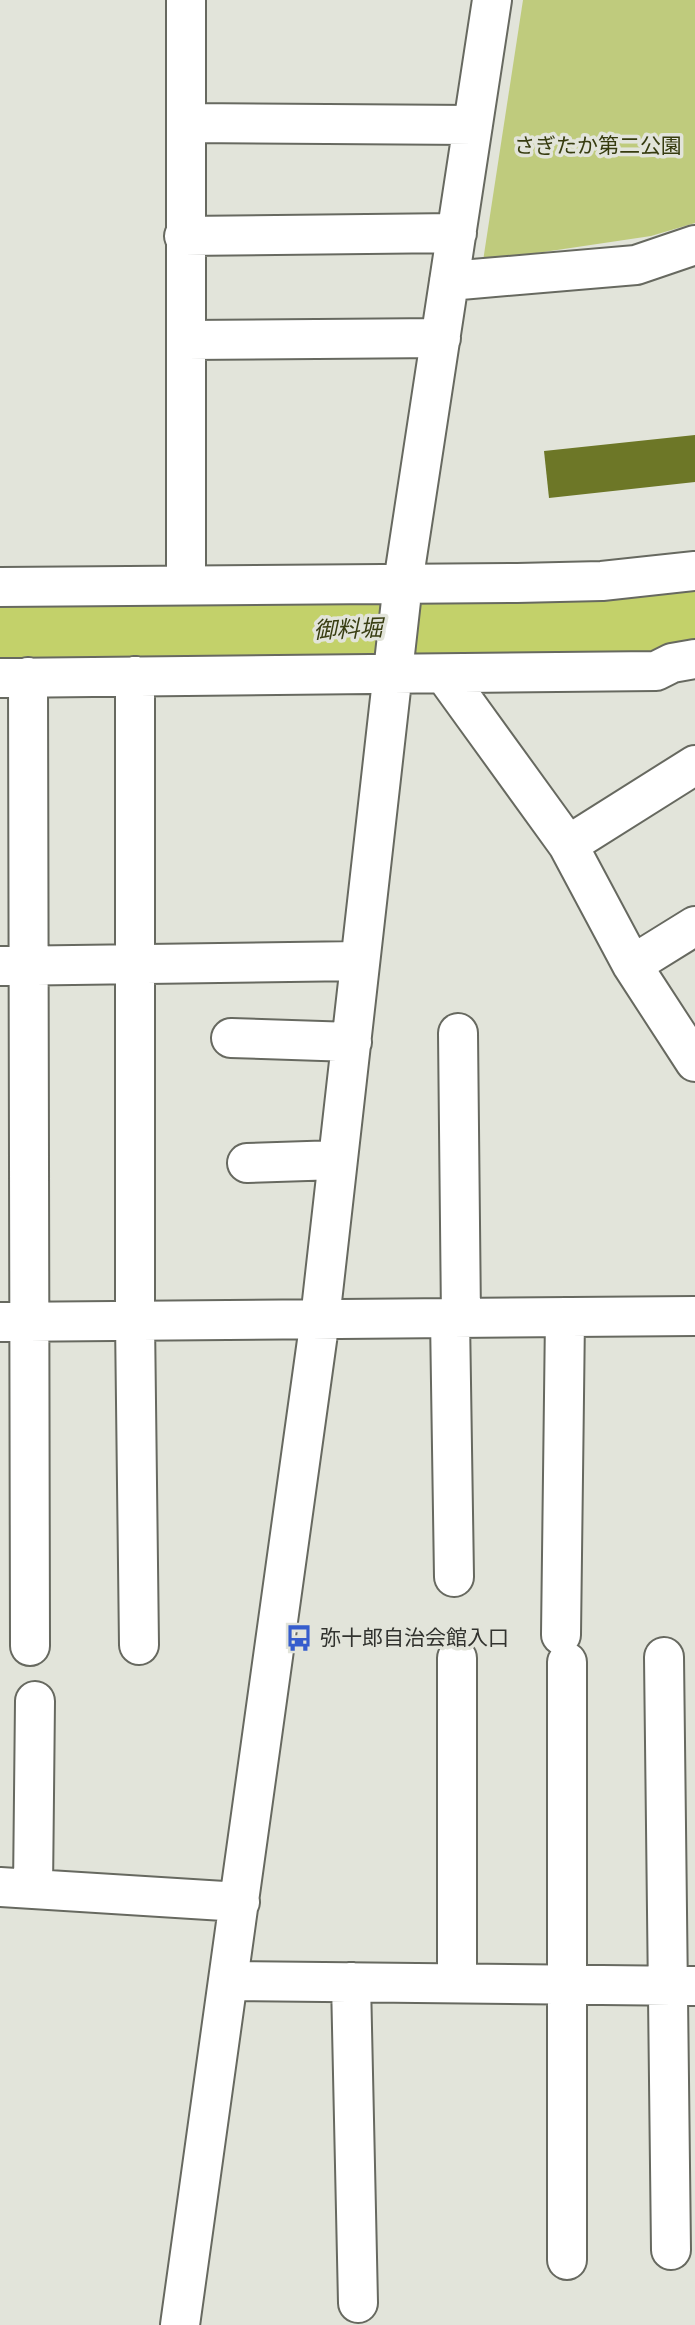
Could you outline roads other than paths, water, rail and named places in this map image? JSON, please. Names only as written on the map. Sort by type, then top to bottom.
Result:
[{"type":"street","points":[[186,0],[186,585]]},
{"type":"street","points":[[180,2325],[320,1319],[402,593],[492,0]]},
{"type":"street","points":[[187,122],[473,125]]},
{"type":"street","points":[[184,236],[457,233]]},
{"type":"street","points":[[449,281],[636,265],[695,246]]},
{"type":"street","points":[[187,340],[441,338]]},
{"type":"street","points":[[0,587],[186,585],[402,593],[602,581],[695,571]]},
{"type":"street","points":[[30,1646],[15,1322],[14,678],[135,676],[394,665],[445,675],[656,671],[672,663],[695,659]]},
{"type":"street","points":[[445,675],[568,845],[632,965],[695,1062]]},
{"type":"street","points":[[135,676],[135,1321],[139,1645]]},
{"type":"street","points":[[568,845],[695,765]]},
{"type":"street","points":[[632,965],[695,926]]},
{"type":"street","points":[[15,965],[360,961]]},
{"type":"street","points":[[454,1577],[458,1033]]},
{"type":"street","points":[[231,1038],[352,1042]]},
{"type":"street","points":[[247,1163],[338,1160]]},
{"type":"street","points":[[15,1322],[695,1316]]},
{"type":"street","points":[[565,1317],[567,2260]]},
{"type":"street","points":[[664,1657],[681,1986],[671,2250]]},
{"type":"street","points":[[457,1658],[457,1983]]},
{"type":"street","points":[[35,1701],[17,1888],[240,1902]]},
{"type":"street","points":[[229,1980],[681,1986]]},
{"type":"street","points":[[351,1982],[358,2303]]},
{"type":"waterway","name":"御料堀","points":[[0,626],[318,630],[695,614]]},
{"type":"place","name":"弥十郎自治会館入口","points":[[299,1638]]},
{"type":"park label","name":"さぎたか第二公園","points":[[598,146]]}]
